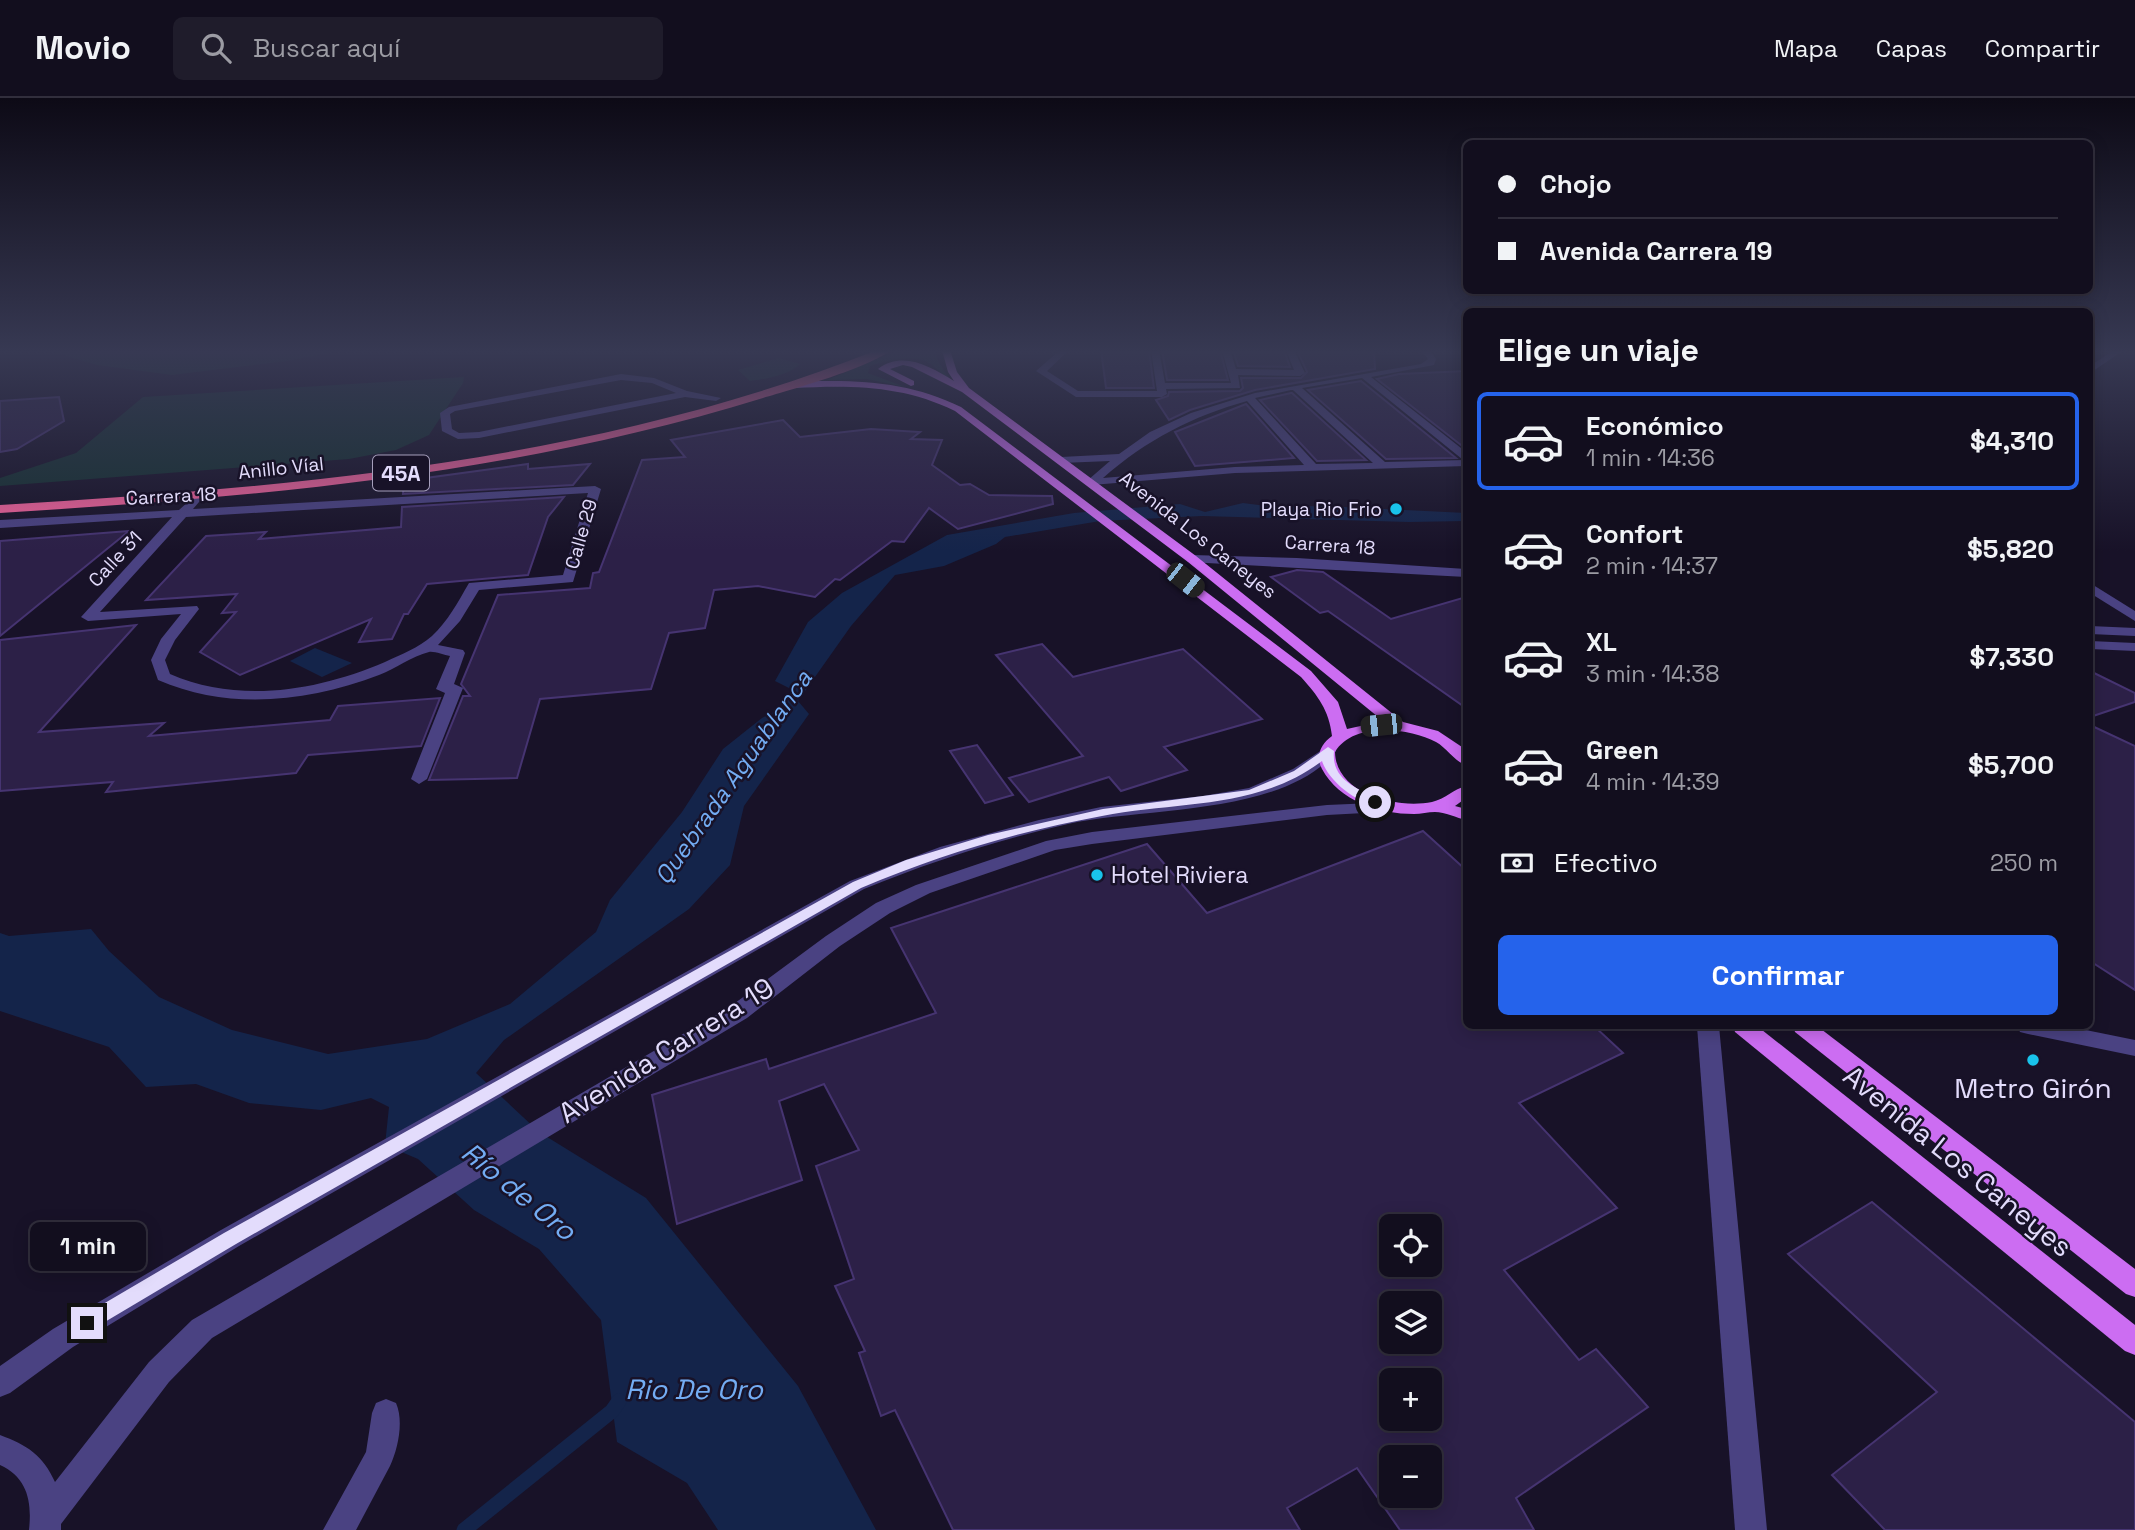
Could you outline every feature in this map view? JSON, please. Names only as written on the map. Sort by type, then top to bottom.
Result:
[{"type":"highway","name":"Anillo Víal","points":[[198,489],[428,456],[629,417]]},
{"type":"highway","name":"Anillo Víal","points":[[0,509],[198,489],[346,481],[515,453],[681,417]]},
{"type":"highway","points":[[0,495],[105,488]]},
{"type":"main road","name":"Avenida Los Caneyes","points":[[967,417],[1145,549],[1306,674],[1327,696],[1339,715],[1334,744],[1327,762],[1332,773],[1342,784],[1375,802],[1396,807]]},
{"type":"main road","name":"Avenida Los Caneyes","points":[[1002,417],[1192,559],[1398,726]]},
{"type":"main road","points":[[1334,744],[1365,727],[1398,726],[1443,740],[1463,753]]},
{"type":"main road","points":[[1396,807],[1438,806],[1451,803],[1463,793]]},
{"type":"main road","points":[[1438,806],[1463,815]]},
{"type":"main road","name":"Avenida Los Caneyes","points":[[1747,1029],[2135,1342]]},
{"type":"main road","name":"Avenida Los Caneyes","points":[[1807,1029],[2135,1285]]},
{"type":"street","points":[[445,417],[447,431],[457,436],[479,435],[570,417]]},
{"type":"street","points":[[1091,482],[1119,457],[1165,428],[1196,417]]},
{"type":"street","points":[[1268,417],[1313,468]]},
{"type":"street","points":[[1329,417],[1384,467]]},
{"type":"street","points":[[1416,417],[1463,455]]},
{"type":"street","points":[[1061,460],[1119,457]]},
{"type":"street","points":[[1091,482],[1235,470],[1463,463]]},
{"type":"street","name":"Calle 31","points":[[198,489],[181,515],[88,617],[192,609],[169,639],[158,660],[163,677],[179,686],[207,693],[243,696],[282,694],[318,687],[384,668],[427,647]]},
{"type":"street","name":"Carrera 18","points":[[0,524],[594,489]]},
{"type":"street","name":"Calle 29","points":[[427,647],[461,612],[474,586],[568,579],[594,489]]},
{"type":"street","name":"Carrera 18","points":[[1192,559],[1463,573]]},
{"type":"street","points":[[2093,589],[2135,617]]},
{"type":"street","points":[[2093,630],[2135,632]]},
{"type":"street","points":[[2093,645],[2135,647]]},
{"type":"street","points":[[419,779],[456,688],[444,689],[458,653],[427,647]]},
{"type":"street","name":"Avenida Carrera 19","points":[[0,1383],[63,1338],[230,1238],[857,885],[910,863],[988,838],[1103,812],[1251,793],[1298,773],[1334,744]]},
{"type":"street","name":"Avenida Carrera 19","points":[[46,1524],[159,1372],[179,1349],[202,1329],[739,1012],[833,941],[883,908],[923,889],[1052,845],[1242,819],[1328,810],[1396,807]]},
{"type":"street","points":[[1708,1029],[1751,1530]]},
{"type":"street","points":[[2043,1029],[2135,1048]]},
{"type":"street","points":[[339,1530],[380,1456],[386,1413]]},
{"type":"street","points":[[0,1450],[14,1454],[33,1468],[44,1490],[46,1524]]},
{"type":"green space","points":[[119,417],[441,417],[429,435],[396,450],[349,459],[0,486],[0,478],[76,453]]},
{"type":"water","name":"Rio De Oro","points":[[1243,503],[1275,507],[1324,506],[1463,513],[1463,521],[1202,516],[1100,521],[1005,537],[996,544],[944,566],[895,575],[851,626],[798,701],[809,714],[744,806],[730,865],[689,909],[504,1040],[476,1073],[539,1132],[646,1198],[798,1386],[876,1530],[718,1530],[687,1483],[617,1442],[601,1320],[539,1249],[474,1210],[418,1159],[385,1145],[389,1107],[371,1098],[321,1110],[249,1103],[196,1084],[146,1087],[109,1047],[0,1011],[0,933],[9,936],[91,929],[109,951],[159,997],[232,1030],[328,1054],[427,1039],[510,1004],[596,932],[610,900],[682,812],[723,749],[762,718],[779,709],[795,691],[775,681],[808,622],[842,593],[947,535],[1074,513],[1180,504],[1205,512]]},
{"type":"water","points":[[315,648],[352,663],[322,677],[290,661]]},
{"type":"building","points":[[0,417],[63,417],[64,421],[17,449],[0,452]]},
{"type":"building","points":[[1213,417],[1257,417],[1294,458],[1195,466],[1175,432]]},
{"type":"building","points":[[1276,417],[1318,417],[1366,460],[1317,461]]},
{"type":"building","points":[[1338,417],[1405,417],[1456,458],[1386,459]]},
{"type":"building","points":[[1425,417],[1463,417],[1463,447]]},
{"type":"building","points":[[783,420],[800,437],[871,429],[920,432],[911,439],[942,440],[932,465],[960,485],[970,484],[989,495],[1052,496],[1053,504],[958,529],[929,508],[904,542],[892,541],[840,580],[835,579],[815,597],[758,586],[714,590],[705,628],[669,633],[651,689],[540,699],[517,778],[429,780],[463,696],[470,696],[461,684],[498,595],[590,588],[593,573],[599,572],[642,460],[685,457],[671,440]]},
{"type":"building","points":[[528,464],[528,469],[590,464],[573,485],[403,494],[404,481]]},
{"type":"building","points":[[564,497],[548,517],[528,575],[427,584],[408,614],[404,614],[392,639],[359,642],[371,619],[240,675],[200,652],[236,612],[222,613],[237,594],[146,600],[206,536],[266,532],[259,539],[401,527],[402,507]]},
{"type":"building","points":[[129,531],[0,636],[0,541]]},
{"type":"building","points":[[1297,570],[1323,572],[1391,619],[1463,598],[1463,706],[1328,611],[1320,613],[1271,577]]},
{"type":"building","points":[[136,625],[39,732],[164,723],[149,736],[330,720],[338,706],[440,698],[421,746],[308,755],[296,773],[106,792],[113,782],[0,791],[0,640]]},
{"type":"building","points":[[1042,644],[1073,677],[1183,649],[1262,719],[1164,747],[1187,770],[1121,791],[1109,777],[1029,802],[1009,778],[1083,756],[996,655]]},
{"type":"building","points":[[2093,672],[2135,693],[2135,702],[2093,716]]},
{"type":"building","points":[[2093,726],[2135,746],[2135,990],[2093,963]]},
{"type":"building","points":[[977,745],[1013,795],[985,803],[950,751]]},
{"type":"building","points":[[1423,831],[1463,867],[1463,1029],[1597,1029],[1623,1053],[1519,1103],[1617,1208],[1504,1270],[1579,1360],[1596,1349],[1648,1407],[1516,1498],[1534,1530],[1400,1530],[1385,1508],[1442,1508],[1442,1445],[1379,1445],[1379,1500],[1357,1468],[1287,1508],[1300,1530],[953,1530],[895,1410],[881,1416],[859,1353],[865,1351],[835,1286],[854,1279],[816,1166],[859,1150],[824,1084],[779,1101],[802,1180],[677,1224],[652,1095],[766,1059],[769,1069],[936,1013],[891,928],[1147,844],[1207,913]]},
{"type":"building","points":[[1872,1202],[2135,1422],[2135,1530],[1885,1530],[1832,1475],[1937,1392],[1788,1254]]},
{"type":"waterway","points":[[464,1530],[612,1411],[619,1401]]},
{"type":"place","name":"Playa Rio Frio","points":[[1396,509]]},
{"type":"place","name":"Hotel Riviera","points":[[1097,875]]},
{"type":"place","name":"Metro Girón","points":[[2033,1060]]},
{"type":"route","points":[[87,1323],[230,1238],[857,885],[910,863],[988,838],[1103,812],[1251,793],[1298,773],[1328,751],[1327,762],[1342,784],[1375,802]]},
{"type":"water label","name":"Quebrada Aguablanca","points":[[733,777]]},
{"type":"water label","name":"Río de Oro","points":[[519,1191]]}]
